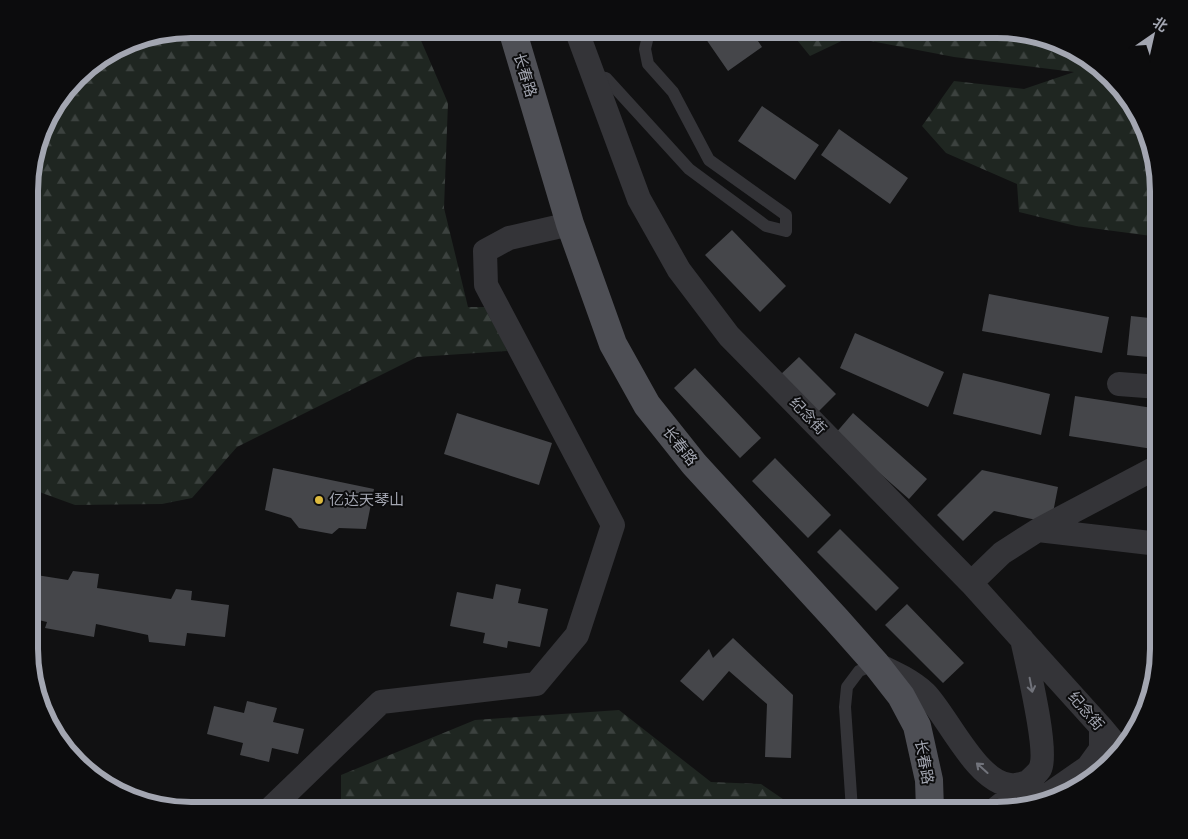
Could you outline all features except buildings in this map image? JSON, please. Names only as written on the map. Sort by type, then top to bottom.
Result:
[{"type":"main road","name":"长春路","points":[[515,38],[570,224],[613,344],[647,405],[694,464],[876,664],[901,696],[917,726],[928,780],[929,802]]},
{"type":"street","name":"纪念街","points":[[579,38],[639,199],[679,270],[729,336],[971,583],[1116,746]]},
{"type":"street","points":[[278,801],[380,702],[536,684],[576,635],[613,525],[486,285],[485,250],[510,238],[570,224]]},
{"type":"street","points":[[1118,384],[1150,386]]},
{"type":"street","points":[[971,583],[1002,553],[1038,530],[1150,471]]},
{"type":"street","points":[[1038,530],[1150,543]]},
{"type":"street","points":[[1022,638],[1042,738],[1043,756],[1040,770],[1050,790]]},
{"type":"street","points":[[876,664],[902,676],[925,693],[976,763],[996,780],[1009,785],[1050,790]]},
{"type":"street","points":[[1028,798],[1050,790],[1088,767],[1101,749],[1101,727]]},
{"type":"lane","points":[[592,76],[606,78],[689,169],[766,226],[786,231],[786,214],[709,160],[673,92],[648,64],[645,49],[648,38]]},
{"type":"lane","points":[[851,802],[845,707],[847,687],[858,671],[876,664]]},
{"type":"green space","points":[[180,38],[420,38],[448,103],[444,208],[468,307],[489,307],[507,351],[417,357],[237,447],[192,498],[162,504],[75,505],[38,490],[39,170],[49,132],[69,97],[82,82],[105,63],[123,53],[160,40]]},
{"type":"green space","points":[[795,38],[848,38],[810,56]]},
{"type":"green space","points":[[855,38],[1008,38],[1028,40],[1065,53],[1083,63],[1106,82],[1119,97],[1135,123],[1142,141],[1148,160],[1150,180],[1150,236],[1076,226],[1019,212],[1017,184],[946,153],[922,126],[954,81],[1024,89],[1074,72],[954,57]]},
{"type":"green space","points":[[619,710],[711,782],[761,784],[787,802],[341,801],[341,775],[475,720]]},
{"type":"place","name":"亿达天琴山","points":[[319,500]]}]
